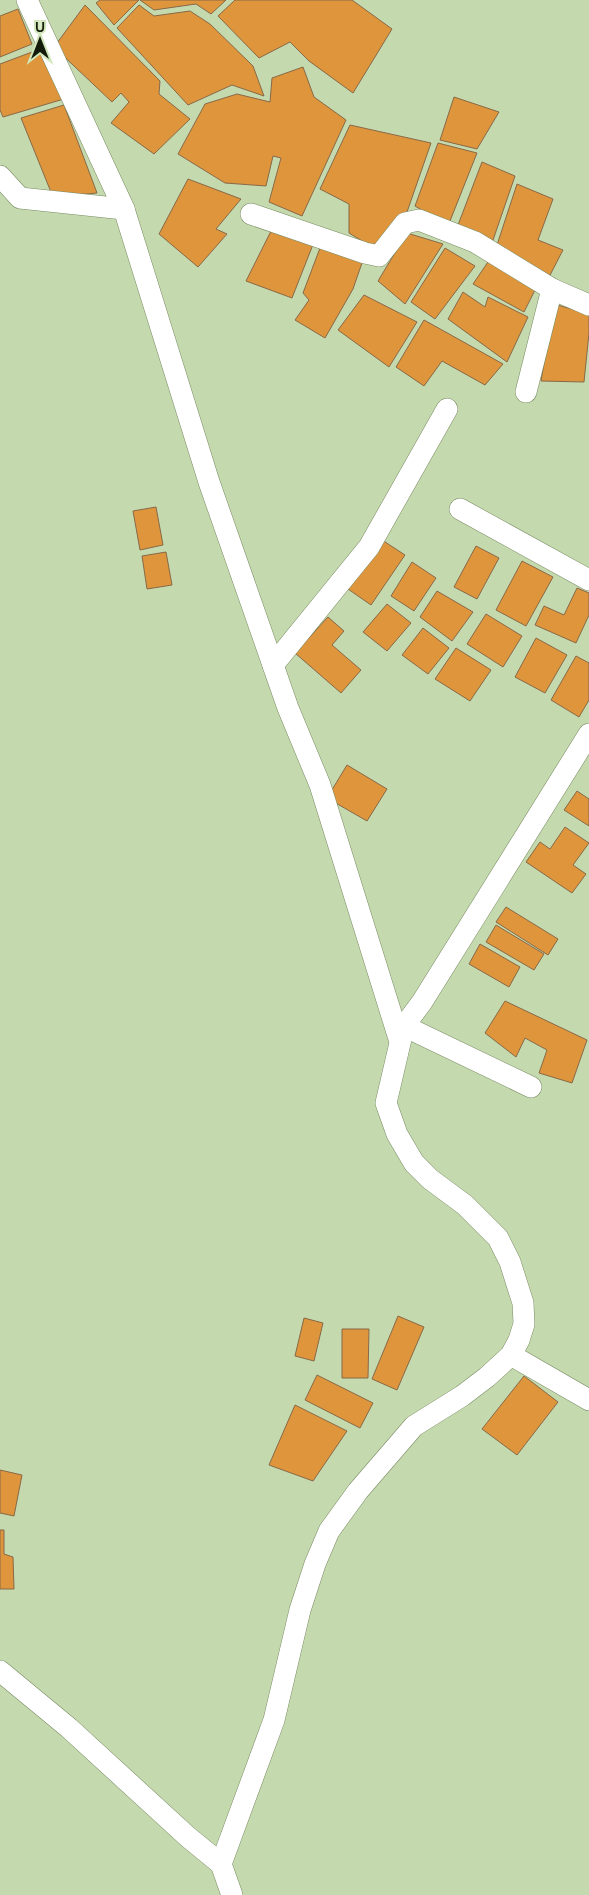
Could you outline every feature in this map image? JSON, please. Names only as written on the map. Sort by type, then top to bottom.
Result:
[{"type":"street","points":[[27,0],[124,209],[209,482],[288,708],[320,785],[402,1034],[531,1087]]},
{"type":"street","points":[[0,176],[20,198],[124,209]]},
{"type":"street","points":[[251,214],[365,253],[379,256],[405,223],[419,220],[475,242],[552,289],[589,305]]},
{"type":"street","points":[[526,392],[552,289]]},
{"type":"street","points":[[274,665],[369,547],[447,409]]},
{"type":"street","points":[[460,509],[589,580]]},
{"type":"street","points":[[221,1864],[274,1720],[300,1610],[315,1564],[329,1531],[358,1491],[414,1426],[462,1396],[487,1377],[511,1355],[519,1340],[524,1324],[523,1303],[510,1262],[498,1238],[465,1205],[430,1179],[414,1163],[394,1126],[386,1103],[402,1034],[589,734]]},
{"type":"street","points":[[511,1355],[589,1400]]},
{"type":"street","points":[[0,1671],[70,1728],[188,1837],[221,1864],[232,1895]]},
{"type":"building","points":[[100,0],[139,0],[114,25],[96,3]]},
{"type":"building","points":[[140,0],[226,0],[211,14],[196,4],[154,10]]},
{"type":"building","points":[[235,0],[352,0],[392,29],[353,93],[309,61],[290,42],[259,58],[218,16]]},
{"type":"building","points":[[85,5],[160,81],[159,94],[190,119],[154,154],[111,123],[129,102],[121,93],[112,102],[54,47]]},
{"type":"building","points":[[139,5],[154,16],[190,11],[210,24],[253,66],[264,96],[232,85],[188,105],[117,28]]},
{"type":"building","points":[[18,9],[32,44],[0,57],[0,16]]},
{"type":"building","points":[[40,49],[64,99],[3,117],[0,110],[0,64]]},
{"type":"building","points":[[303,67],[314,97],[346,120],[302,216],[269,202],[281,158],[273,156],[266,186],[225,183],[178,154],[205,104],[237,94],[270,102],[272,78]]},
{"type":"building","points":[[454,97],[499,112],[477,149],[440,140]]},
{"type":"building","points":[[64,105],[97,193],[53,197],[21,118]]},
{"type":"building","points":[[350,125],[431,143],[407,212],[377,250],[349,233],[349,204],[320,189]]},
{"type":"building","points":[[438,143],[477,153],[448,226],[415,206]]},
{"type":"building","points":[[482,162],[515,176],[492,243],[458,225]]},
{"type":"building","points":[[188,179],[241,199],[216,229],[227,234],[198,267],[159,234]]},
{"type":"building","points":[[517,184],[553,199],[538,240],[563,250],[548,279],[496,248]]},
{"type":"building","points":[[271,231],[314,242],[292,298],[246,281]]},
{"type":"building","points":[[407,233],[443,244],[405,304],[378,281]]},
{"type":"building","points":[[320,248],[363,260],[353,289],[325,338],[295,320],[309,300],[303,293]]},
{"type":"building","points":[[445,248],[475,266],[435,319],[411,302]]},
{"type":"building","points":[[490,259],[537,286],[524,312],[473,284]]},
{"type":"building","points":[[463,292],[485,307],[488,297],[528,317],[507,362],[448,319]]},
{"type":"building","points":[[364,295],[417,322],[389,367],[338,330]]},
{"type":"building","points":[[554,304],[589,314],[584,382],[541,381]]},
{"type":"building","points":[[424,320],[503,364],[485,385],[442,361],[424,386],[396,367]]},
{"type":"building","points":[[156,507],[163,545],[140,550],[133,511]]},
{"type":"building","points":[[382,540],[405,555],[371,605],[348,589]]},
{"type":"building","points":[[476,546],[499,558],[477,599],[454,587]]},
{"type":"building","points":[[166,552],[172,585],[147,589],[142,556]]},
{"type":"building","points":[[522,561],[553,577],[526,626],[496,610]]},
{"type":"building","points":[[412,562],[436,578],[414,611],[391,596]]},
{"type":"building","points":[[577,588],[589,593],[589,615],[576,643],[535,625],[544,606],[564,615]]},
{"type":"building","points":[[437,591],[473,612],[452,641],[420,617]]},
{"type":"building","points":[[387,604],[411,623],[387,651],[363,632]]},
{"type":"building","points":[[486,614],[522,636],[503,667],[467,644]]},
{"type":"building","points":[[328,617],[344,631],[332,645],[361,670],[341,693],[295,653]]},
{"type":"building","points":[[423,628],[449,648],[428,674],[402,655]]},
{"type":"building","points":[[536,638],[567,655],[545,693],[515,677]]},
{"type":"building","points":[[456,648],[491,670],[470,701],[435,679]]},
{"type":"building","points":[[576,656],[589,663],[589,700],[579,717],[551,700]]},
{"type":"building","points":[[347,765],[387,789],[367,821],[327,798]]},
{"type":"building","points":[[577,791],[589,799],[589,826],[564,810]]},
{"type":"building","points":[[565,827],[589,843],[573,865],[586,874],[572,893],[526,862],[540,842],[550,849]]},
{"type":"building","points":[[506,907],[558,939],[548,955],[496,922]]},
{"type":"building","points":[[496,925],[544,954],[534,970],[486,942]]},
{"type":"building","points":[[480,944],[520,967],[509,987],[469,964]]},
{"type":"building","points":[[505,1001],[587,1040],[572,1083],[539,1073],[547,1050],[525,1038],[516,1057],[485,1033]]},
{"type":"building","points":[[398,1316],[424,1327],[397,1390],[372,1379]]},
{"type":"building","points":[[304,1318],[323,1323],[314,1361],[295,1356]]},
{"type":"building","points":[[342,1329],[369,1329],[368,1378],[342,1378]]},
{"type":"building","points":[[317,1375],[373,1403],[360,1428],[305,1400]]},
{"type":"building","points":[[524,1376],[558,1402],[517,1455],[482,1429]]},
{"type":"building","points":[[295,1405],[347,1431],[313,1481],[269,1465]]},
{"type":"building","points":[[0,1470],[22,1475],[14,1516],[0,1513]]},
{"type":"building","points":[[0,1530],[4,1530],[4,1554],[13,1557],[14,1589],[0,1589]]}]
